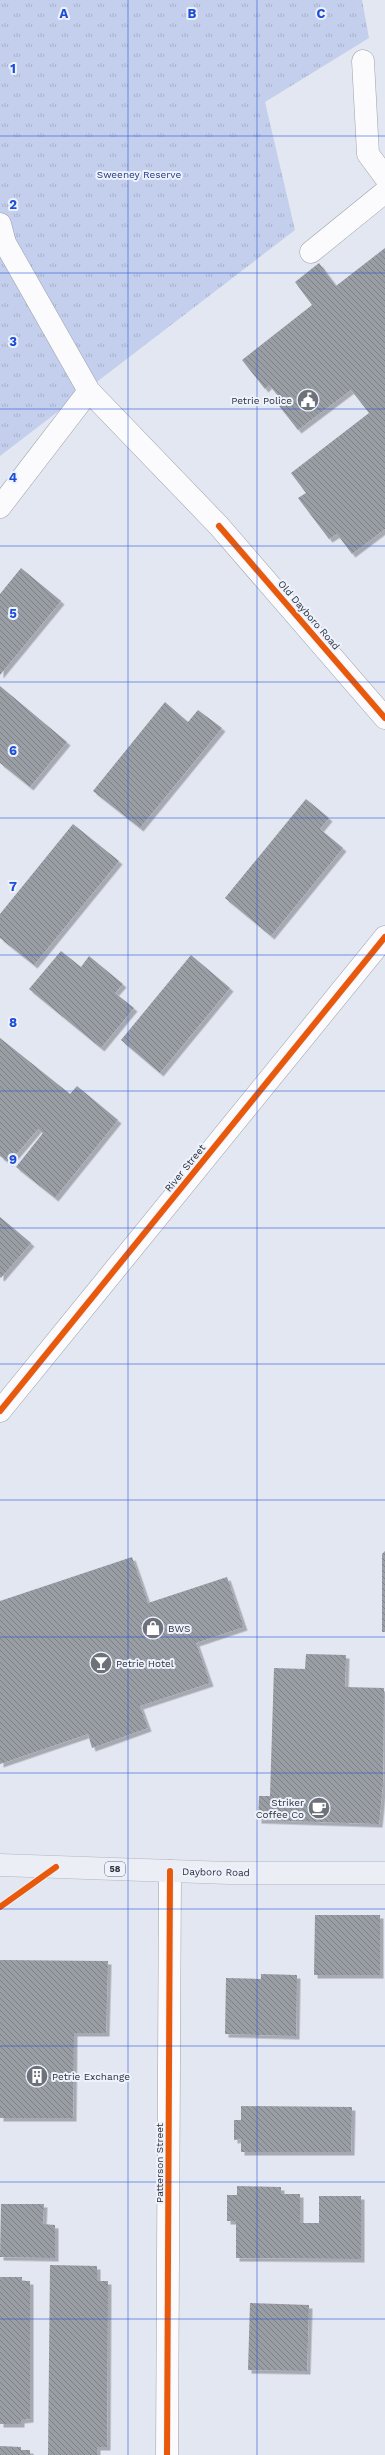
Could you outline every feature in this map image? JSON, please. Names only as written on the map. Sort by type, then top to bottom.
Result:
[{"type":"main road","name":"Dayboro Road","points":[[0,1866],[170,1871],[385,1872]]},
{"type":"street","points":[[363,61],[368,154],[385,177]]},
{"type":"street","points":[[311,252],[385,192]]},
{"type":"street","name":"Old Dayboro Road","points":[[0,224],[5,243],[89,391],[219,526],[385,718]]},
{"type":"street","points":[[0,507],[89,391]]},
{"type":"street","name":"River Street","points":[[0,1411],[385,937]]},
{"type":"street","name":"Patterson Street","points":[[167,2455],[170,1871]]},
{"type":"green space","name":"Sweeney Reserve","points":[[0,0],[362,0],[369,38],[265,102],[295,230],[0,456]]},
{"type":"building","name":"Petrie Police","points":[[385,248],[385,529],[352,554],[337,534],[329,539],[298,498],[306,493],[291,473],[369,413],[351,390],[298,430],[276,402],[280,398],[269,385],[265,389],[242,360],[312,305],[295,282],[319,263],[336,286]]},
{"type":"building","points":[[21,568],[61,601],[0,675],[0,594]]},
{"type":"building","points":[[0,686],[67,742],[30,787],[0,763]]},
{"type":"building","points":[[165,702],[188,722],[198,710],[222,728],[140,828],[93,791]]},
{"type":"building","points":[[306,799],[329,818],[320,829],[343,848],[271,936],[225,898]]},
{"type":"building","points":[[73,824],[119,861],[34,965],[0,938],[0,914]]},
{"type":"building","points":[[61,951],[81,967],[89,956],[123,984],[115,993],[134,1008],[101,1048],[29,989]]},
{"type":"building","points":[[191,955],[230,988],[160,1073],[121,1040]]},
{"type":"building","points":[[0,1038],[70,1094],[77,1086],[118,1120],[55,1198],[16,1167],[43,1133],[38,1129],[9,1163],[0,1156]]},
{"type":"building","points":[[0,1217],[31,1243],[1,1278],[0,1277]]},
{"type":"building","points":[[385,1551],[385,1632],[382,1632],[382,1554]]},
{"type":"building","name":"Petrie Hotel","points":[[132,1557],[148,1603],[227,1577],[244,1627],[196,1643],[210,1683],[140,1706],[148,1728],[92,1748],[88,1734],[0,1764],[0,1601]]},
{"type":"building","points":[[306,1654],[346,1655],[345,1687],[384,1688],[383,1784],[379,1824],[258,1820],[259,1796],[270,1796],[274,1668],[305,1669]]},
{"type":"building","points":[[315,1915],[380,1915],[380,1975],[314,1975]]},
{"type":"building","name":"Petrie Exchange","points":[[0,1960],[108,1961],[106,2033],[74,2033],[73,2118],[0,2118]]},
{"type":"building","points":[[261,1974],[297,1975],[296,2036],[225,2034],[226,1978],[261,1979]]},
{"type":"building","points":[[241,2106],[352,2107],[351,2152],[241,2152],[241,2139],[234,2140],[234,2120],[241,2120]]},
{"type":"building","points":[[237,2186],[281,2187],[281,2194],[300,2194],[300,2223],[319,2223],[319,2196],[361,2196],[361,2259],[236,2258],[236,2221],[227,2221],[227,2195],[237,2195]]},
{"type":"building","points":[[1,2204],[44,2204],[43,2224],[55,2225],[55,2258],[0,2257]]},
{"type":"building","points":[[50,2265],[97,2266],[97,2281],[108,2281],[107,2447],[97,2447],[97,2455],[48,2455]]},
{"type":"building","points":[[0,2277],[22,2277],[22,2281],[30,2281],[30,2419],[21,2420],[21,2424],[0,2424]]},
{"type":"building","points":[[250,2303],[309,2305],[307,2371],[248,2370]]},
{"type":"building","points":[[0,2446],[21,2447],[21,2450],[30,2450],[30,2455],[0,2455]]},
{"type":"cycle path","points":[[219,526],[385,718]]},
{"type":"cycle path","points":[[0,1411],[385,937]]},
{"type":"cycle path","points":[[0,1907],[56,1867]]},
{"type":"cycle path","points":[[167,2455],[170,1871]]},
{"type":"place","name":"Petrie Police","points":[[308,400]]},
{"type":"place","name":"BWS","points":[[153,1628]]},
{"type":"place","name":"Petrie Hotel","points":[[101,1663]]},
{"type":"place","name":"Striker Coffee Co","points":[[319,1808]]},
{"type":"place","name":"Petrie Exchange","points":[[37,2076]]}]
